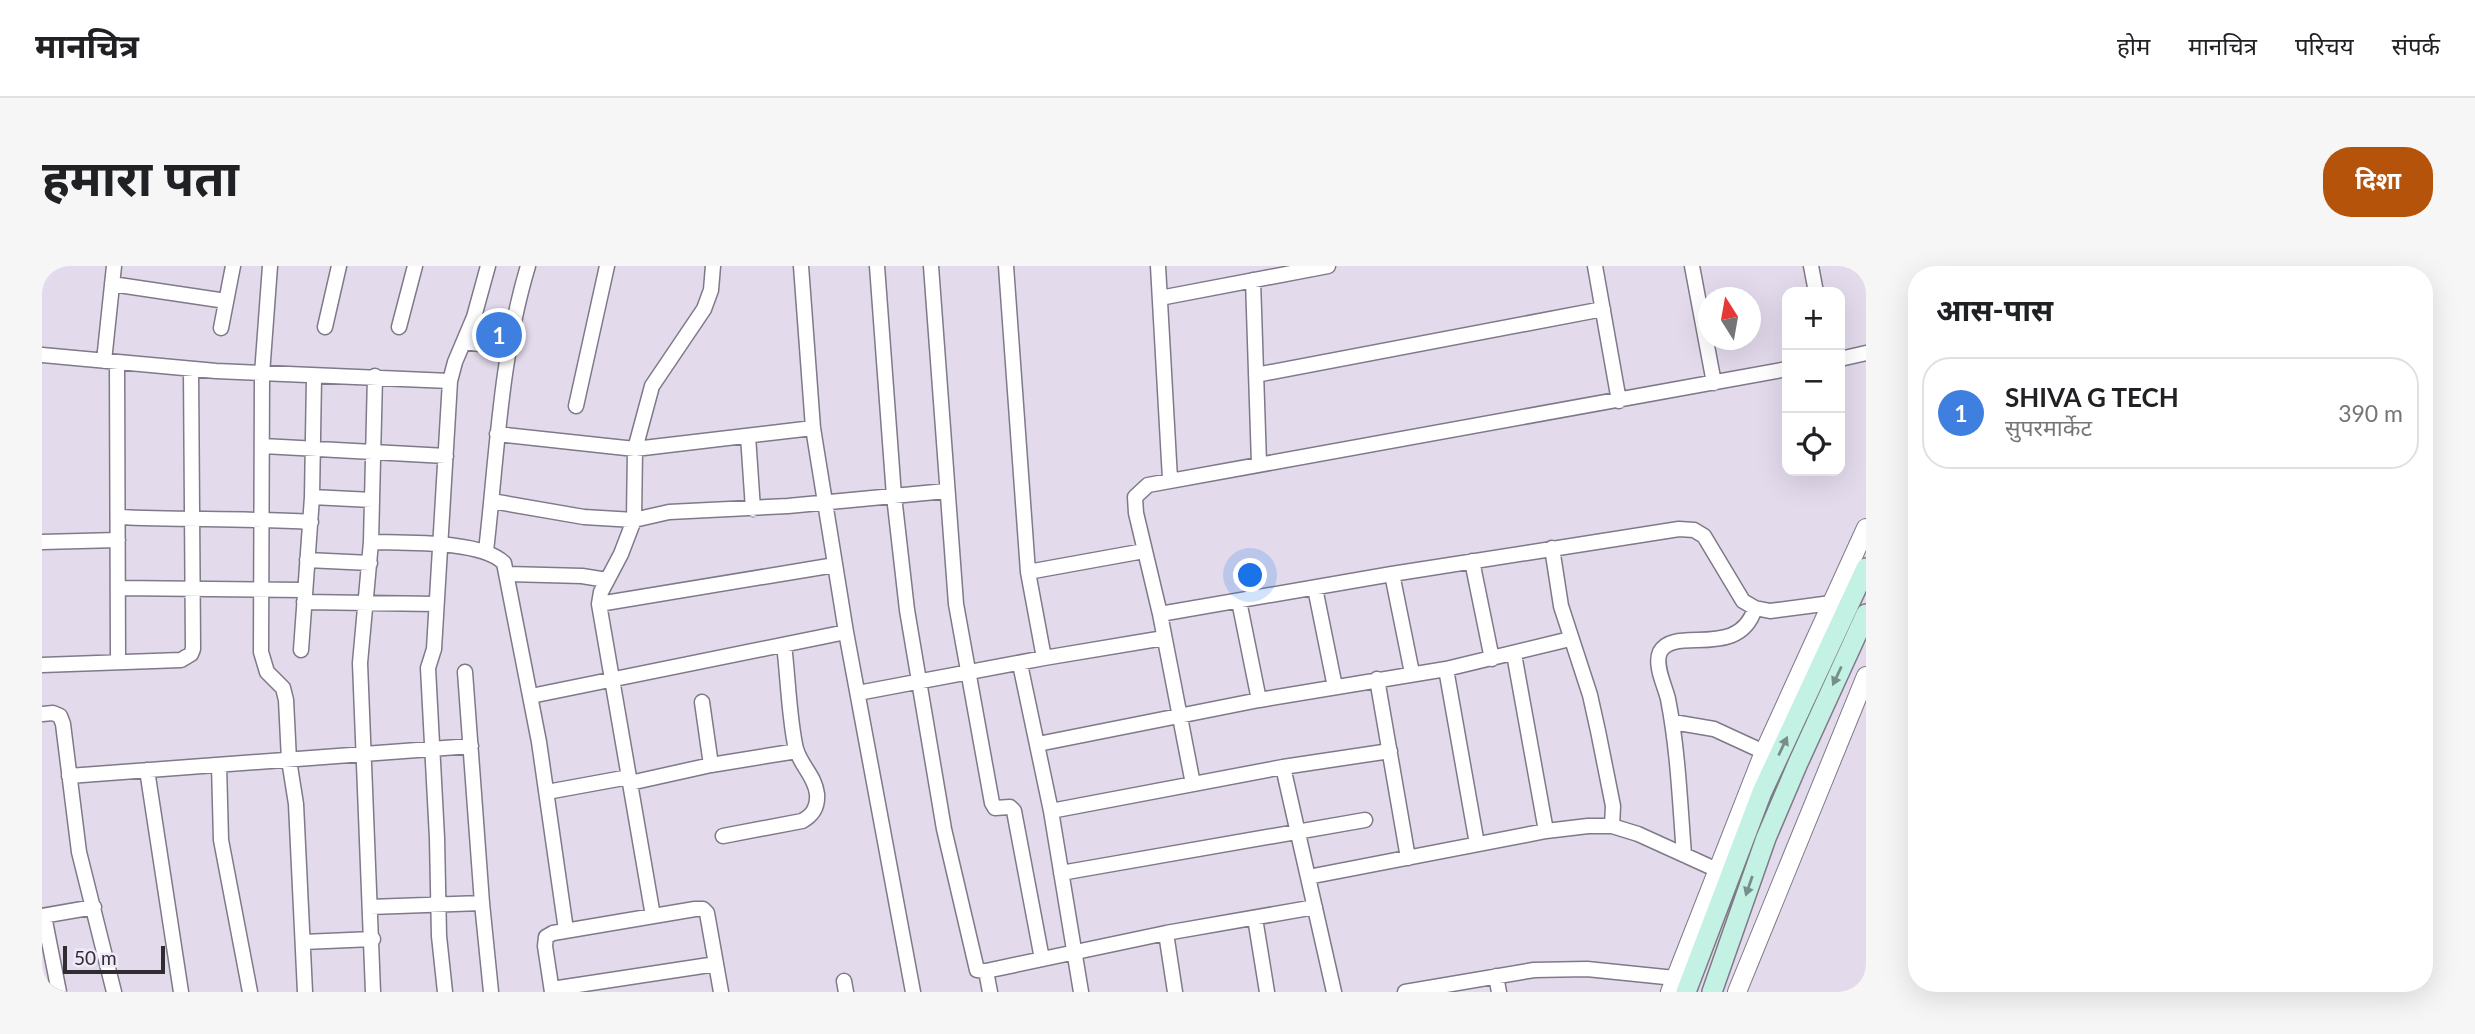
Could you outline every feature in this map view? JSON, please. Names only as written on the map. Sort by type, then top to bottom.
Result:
[{"type":"main road","points":[[1677,987],[1724,873],[1866,568]]},
{"type":"main road","points":[[1712,992],[1766,838],[1866,614]]},
{"type":"street","points":[[114,266],[110,361],[118,517],[118,662]]},
{"type":"street","points":[[221,328],[233,266]]},
{"type":"street","points":[[270,266],[262,374],[261,652],[267,672],[283,688],[286,700],[289,760],[296,804],[305,992]]},
{"type":"street","points":[[325,327],[339,266]]},
{"type":"street","points":[[399,327],[415,266]]},
{"type":"street","points":[[445,992],[438,905],[428,679],[434,649],[450,381],[488,266]]},
{"type":"street","points":[[486,551],[497,434],[509,348],[528,266]]},
{"type":"street","points":[[576,406],[607,266]]},
{"type":"street","points":[[653,916],[599,604],[601,592],[621,554],[634,520],[635,449],[652,386],[704,309],[711,290],[713,266]]},
{"type":"street","points":[[801,266],[813,428],[846,632],[913,992]]},
{"type":"street","points":[[877,266],[894,496],[919,683],[954,879],[976,967],[980,971],[986,971],[1166,933],[1315,907]]},
{"type":"street","points":[[931,266],[946,491],[956,604],[967,673],[992,803],[995,808],[1010,807],[1014,811],[1042,959]]},
{"type":"street","points":[[1006,266],[1028,572],[1044,658]]},
{"type":"street","points":[[1158,266],[1170,479]]},
{"type":"street","points":[[1160,298],[1328,266]]},
{"type":"street","points":[[1595,266],[1619,401]]},
{"type":"street","points":[[1692,266],[1714,383]]},
{"type":"street","points":[[1811,266],[1815,287]]},
{"type":"street","points":[[1253,280],[1259,464]]},
{"type":"street","points":[[112,284],[226,301]]},
{"type":"street","points":[[1256,375],[1603,309]]},
{"type":"street","points":[[465,342],[509,348]]},
{"type":"street","points":[[1845,358],[1866,353]]},
{"type":"street","points":[[42,355],[262,374],[375,376],[450,381]]},
{"type":"street","points":[[42,665],[181,660],[191,654],[191,369]]},
{"type":"street","points":[[1193,785],[1160,614],[1136,513],[1135,497],[1148,485],[1782,370]]},
{"type":"street","points":[[373,992],[360,663],[370,563],[375,376]]},
{"type":"street","points":[[301,650],[312,497],[314,377]]},
{"type":"street","points":[[497,434],[635,449],[813,428]]},
{"type":"street","points":[[748,436],[753,509]]},
{"type":"street","points":[[263,446],[446,456]]},
{"type":"street","points":[[492,501],[584,517],[634,520],[669,513],[753,509],[946,491]]},
{"type":"street","points":[[312,497],[372,500]]},
{"type":"street","points":[[118,517],[310,522]]},
{"type":"street","points":[[1308,877],[1546,831],[1612,826],[1724,873],[1764,752],[1866,528]]},
{"type":"street","points":[[1160,614],[1679,529],[1694,530],[1704,536],[1743,601],[1755,608],[1770,611],[1831,603]]},
{"type":"street","points":[[42,535],[42,544],[118,540]]},
{"type":"street","points":[[371,542],[439,544],[486,551],[497,555],[504,563],[531,696],[566,930]]},
{"type":"street","points":[[1552,548],[1561,606],[1590,695],[1613,806],[1612,826]]},
{"type":"street","points":[[1028,572],[1144,551]]},
{"type":"street","points":[[307,560],[370,563]]},
{"type":"street","points":[[1472,561],[1492,659]]},
{"type":"street","points":[[599,604],[835,565]]},
{"type":"street","points":[[508,574],[560,574],[607,580]]},
{"type":"street","points":[[1392,574],[1412,673]]},
{"type":"street","points":[[118,588],[262,590],[366,602],[436,604]]},
{"type":"street","points":[[1315,588],[1335,687]]},
{"type":"street","points":[[1239,601],[1259,700]]},
{"type":"street","points":[[1684,855],[1673,722],[1658,663],[1660,653],[1665,647],[1676,643],[1733,635],[1751,621],[1755,608]]},
{"type":"street","points":[[531,696],[846,632]]},
{"type":"street","points":[[858,693],[1164,638]]},
{"type":"street","points":[[1038,744],[1259,700],[1446,669],[1570,639]]},
{"type":"street","points":[[723,836],[802,821],[815,809],[817,796],[814,783],[797,751],[784,645]]},
{"type":"street","points":[[1514,654],[1546,831]]},
{"type":"street","points":[[1020,664],[1051,811],[1081,992]]},
{"type":"street","points":[[1446,669],[1477,844]]},
{"type":"street","points":[[465,672],[491,992]]},
{"type":"street","points":[[1737,992],[1866,676]]},
{"type":"street","points":[[1377,679],[1408,858]]},
{"type":"street","points":[[702,702],[711,765]]},
{"type":"street","points":[[42,714],[53,713],[60,716],[64,724],[79,852],[114,992]]},
{"type":"street","points":[[1673,722],[1714,729],[1764,752]]},
{"type":"street","points":[[69,776],[471,746]]},
{"type":"street","points":[[547,792],[797,751]]},
{"type":"street","points":[[1051,811],[1283,767],[1390,751]]},
{"type":"street","points":[[219,765],[221,839],[250,992]]},
{"type":"street","points":[[1283,767],[1334,992]]},
{"type":"street","points":[[147,771],[181,992]]},
{"type":"street","points":[[1061,873],[1365,820]]},
{"type":"street","points":[[370,907],[482,903]]},
{"type":"street","points":[[59,992],[43,916],[94,907]]},
{"type":"street","points":[[716,964],[552,990],[546,937],[566,930],[703,909],[708,913],[710,921],[721,992]]},
{"type":"street","points":[[1255,918],[1267,992]]},
{"type":"street","points":[[1166,933],[1175,992]]},
{"type":"street","points":[[303,942],[373,939]]},
{"type":"street","points":[[1405,992],[1436,989],[1534,970],[1587,969],[1677,987]]},
{"type":"street","points":[[986,971],[990,992]]},
{"type":"street","points":[[1496,976],[1499,992]]},
{"type":"place","name":"SHIVA G TECH","points":[[499,335]]}]
